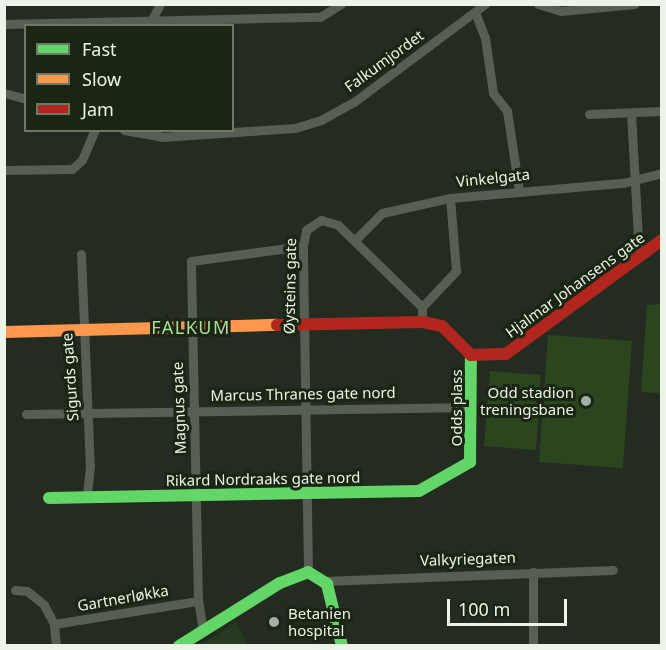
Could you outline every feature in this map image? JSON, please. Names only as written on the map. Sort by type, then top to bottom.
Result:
[{"type":"street","points":[[150,23],[160,4]]},
{"type":"street","points":[[4,24],[150,23],[320,16],[341,4]]},
{"type":"street","name":"Falkumjordet","points":[[135,132],[162,137],[295,128],[336,114],[485,4]]},
{"type":"street","points":[[538,4],[561,11],[635,4]]},
{"type":"street","points":[[475,12],[485,38],[493,93],[507,111],[519,190]]},
{"type":"street","points":[[4,93],[24,98]]},
{"type":"street","points":[[589,114],[662,111]]},
{"type":"street","points":[[631,113],[639,256]]},
{"type":"street","points":[[4,170],[72,169],[82,160],[94,132]]},
{"type":"street","name":"Vinkelgata","points":[[422,307],[456,271],[450,198],[635,180],[662,173]]},
{"type":"street","points":[[355,240],[382,213],[450,198]]},
{"type":"street","name":"Øysteins gate","points":[[308,572],[303,246],[306,230],[321,220],[338,225],[422,307]]},
{"type":"street","name":"Hjalmar Johansens gate","points":[[471,355],[506,354],[662,240]]},
{"type":"street","name":"Magnus gate","points":[[203,631],[198,601],[191,261],[303,246]]},
{"type":"street","name":"Sigurds gate","points":[[81,254],[87,498]]},
{"type":"street","points":[[422,307],[422,322]]},
{"type":"street","points":[[4,332],[422,322],[442,327],[471,355]]},
{"type":"street","name":"Odds plass","points":[[470,462],[471,355]]},
{"type":"street","name":"Marcus Thranes gate nord","points":[[26,414],[471,408]]},
{"type":"street","name":"Rikard Nordraaks gate nord","points":[[49,498],[419,490],[470,462]]},
{"type":"street","name":"Valkyriegaten","points":[[324,581],[613,570]]},
{"type":"street","points":[[179,645],[280,583],[308,572],[324,581],[342,645]]},
{"type":"street","points":[[533,572],[533,645]]},
{"type":"street","points":[[15,590],[27,591],[44,605],[54,624],[56,645]]},
{"type":"street","name":"Gartnerløkka","points":[[54,624],[198,601]]},
{"type":"shaded area","points":[[661,304],[661,403],[659,393],[641,392],[647,305]]},
{"type":"shaded area","name":"Odd stadion treningsbane","points":[[548,335],[632,341],[623,468],[539,462]]},
{"type":"shaded area","points":[[490,371],[541,375],[536,450],[484,446]]},
{"type":"shaded area","points":[[236,622],[248,645],[202,646],[202,644]]},
{"type":"traffic: fast","points":[[49,498],[419,491],[470,462],[471,355]]},
{"type":"traffic: fast","points":[[179,646],[280,583],[308,572],[327,584],[342,646]]},
{"type":"traffic: slow","points":[[4,332],[277,325]]},
{"type":"traffic: jam","points":[[471,355],[506,354],[662,240]]},
{"type":"traffic: jam","points":[[277,325],[422,322],[442,326],[471,355]]},
{"type":"place","name":"Odd stadion treningsbane","points":[[586,401]]},
{"type":"place","name":"Betanien hospital","points":[[274,622]]},
{"type":"district","name":"FALKUM","points":[[191,327]]}]
